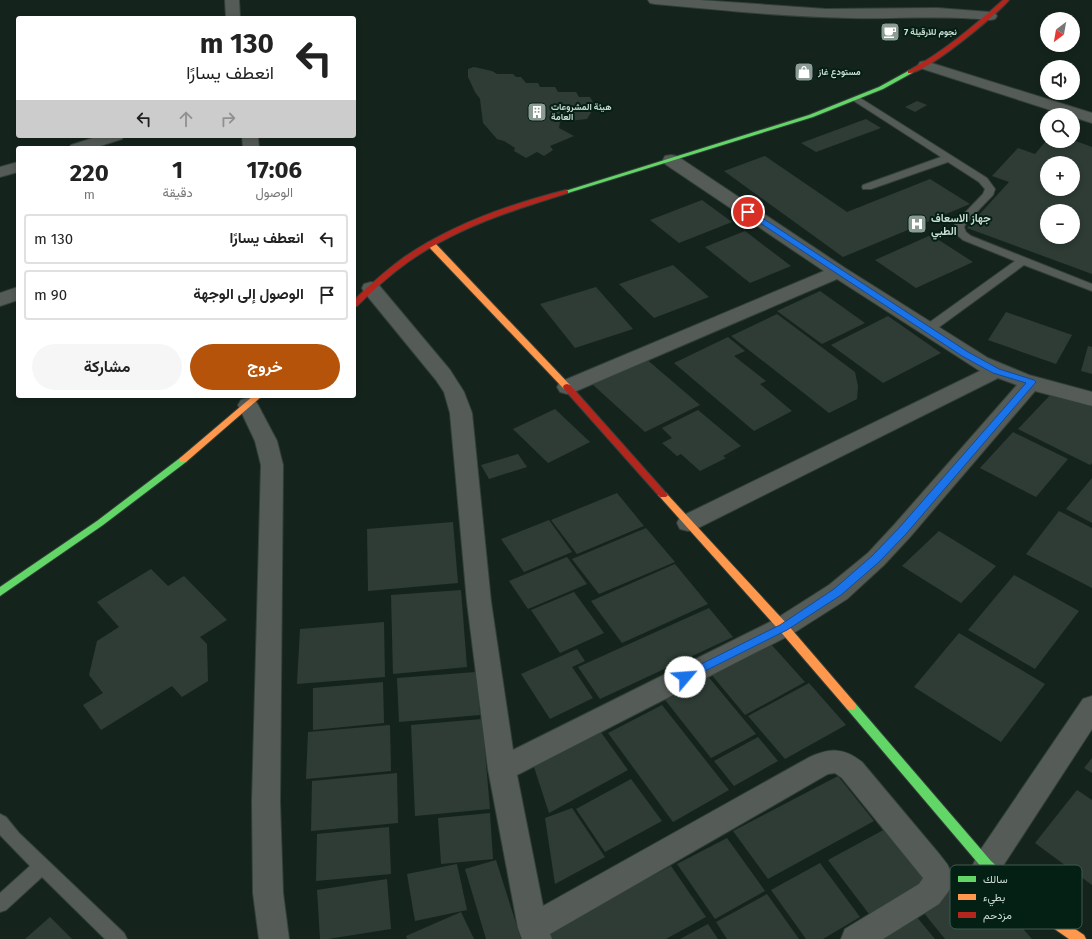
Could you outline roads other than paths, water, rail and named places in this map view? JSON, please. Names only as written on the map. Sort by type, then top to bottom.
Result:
[{"type":"street","points":[[232,0],[233,16]]},
{"type":"street","points":[[656,0],[821,13],[869,15],[955,12],[990,16]]},
{"type":"street","points":[[356,302],[371,288],[414,254],[468,226],[515,208],[784,126],[824,112],[892,84],[925,65],[954,45],[990,16],[1006,0]]},
{"type":"street","points":[[925,65],[1092,118]]},
{"type":"street","points":[[84,146],[110,138]]},
{"type":"street","points":[[670,160],[838,272],[965,354],[996,371],[1092,399]]},
{"type":"street","points":[[0,172],[16,168]]},
{"type":"street","points":[[431,244],[567,387],[688,523],[784,627],[987,865],[1092,707]]},
{"type":"street","points":[[567,387],[838,272]]},
{"type":"street","points":[[371,288],[443,375],[454,392],[461,413],[478,602],[502,769],[526,903],[535,934],[818,766],[828,761],[836,761],[852,770],[930,864],[937,874],[938,882],[929,894],[856,939]]},
{"type":"street","points":[[0,300],[16,294]]},
{"type":"street","points":[[688,523],[996,371]]},
{"type":"street","points":[[502,769],[784,627],[838,592],[876,559],[902,531],[1031,382]]},
{"type":"street","points":[[0,592],[92,530],[182,463],[253,401],[272,465],[266,802],[268,893],[274,939]]},
{"type":"street","points":[[1065,929],[1080,939]]},
{"type":"lane","points":[[856,99],[983,180],[990,189],[988,195],[960,222],[958,227],[961,233],[967,238],[1092,288]]},
{"type":"lane","points":[[867,187],[949,158]]},
{"type":"lane","points":[[927,330],[1023,260]]},
{"type":"lane","points":[[0,822],[13,838],[118,939]]},
{"type":"lane","points":[[0,904],[42,866]]},
{"type":"place","name":"7 نجوم للارقيلة","points":[[890,32]]},
{"type":"place","name":"مستودع غاز","points":[[804,72]]},
{"type":"place","name":"هيئة المشروعات العامة","points":[[537,112]]},
{"type":"place","name":"جهاز الاسعاف الطبي","points":[[917,224]]}]
